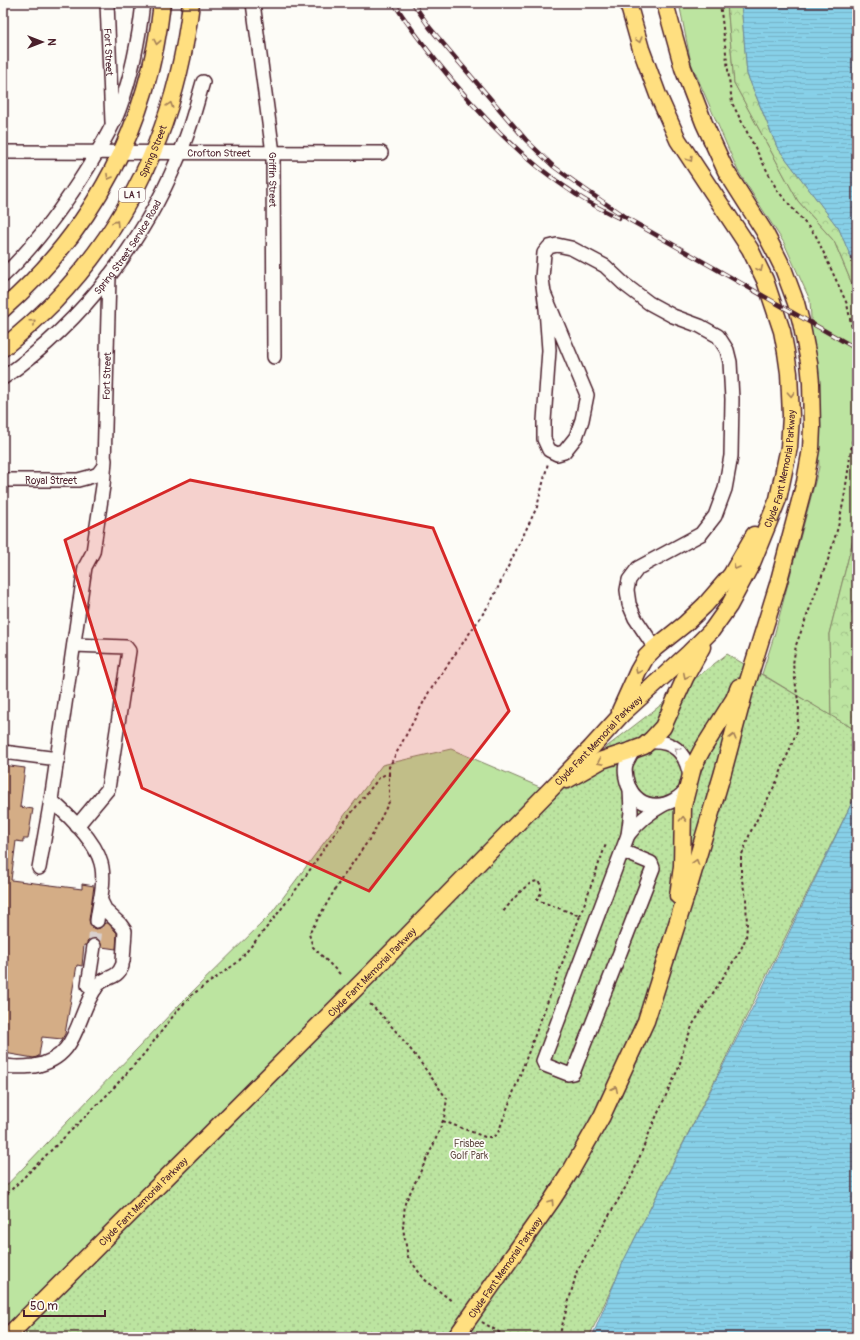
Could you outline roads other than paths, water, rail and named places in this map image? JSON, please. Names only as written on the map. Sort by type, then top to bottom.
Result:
[{"type":"main road","name":"LA 1","points":[[3,309],[44,270],[68,241],[90,209],[122,152],[146,86],[157,40],[162,3]]},
{"type":"main road","name":"Spring Street","points":[[3,348],[34,322],[53,303],[93,255],[114,227],[129,202],[163,128],[179,71],[191,3]]},
{"type":"main road","name":"Clyde Fant Memorial Parkway","points":[[6,1337],[377,966],[591,748],[612,724],[712,630],[735,595],[752,563],[778,499],[789,448],[791,416],[790,387],[785,345],[773,301],[765,280],[750,250],[678,140],[648,69],[628,3]]},
{"type":"main road","name":"Clyde Fant Memorial Parkway","points":[[456,1337],[572,1170],[602,1116],[639,1040],[663,968],[714,802],[799,508],[811,449],[812,404],[809,362],[801,322],[790,286],[775,252],[726,170],[704,123],[683,68],[665,3]]},
{"type":"main road","points":[[612,724],[622,709],[646,657],[654,648],[685,624],[705,605],[732,575],[766,515],[785,470]]},
{"type":"main road","points":[[663,968],[678,897],[682,866],[683,806],[693,767],[734,699],[772,601]]},
{"type":"main road","points":[[549,790],[602,760],[644,746],[663,727],[685,678],[712,630]]},
{"type":"street","name":"Fort Street","points":[[107,3],[112,126]]},
{"type":"street","points":[[3,276],[29,250],[63,205],[98,152],[112,126],[120,107],[135,52],[143,3]]},
{"type":"street","name":"Griffin Street","points":[[253,3],[273,153],[274,357]]},
{"type":"street","name":"Spring Street Service Road","points":[[3,378],[54,337],[81,309],[109,276],[135,239],[154,208],[180,152],[203,82]]},
{"type":"street","points":[[3,152],[122,152]]},
{"type":"street","name":"Crofton Street","points":[[122,152],[381,153]]},
{"type":"street","points":[[544,293],[587,395],[582,420],[576,437],[564,452],[557,454],[549,450],[544,439],[549,350],[542,278],[544,253],[549,247],[557,246],[571,248],[605,266],[624,284],[649,303],[673,316],[700,326],[718,336],[727,350],[730,362],[732,399],[731,456],[725,489],[715,516],[701,534],[638,568],[629,580],[627,590],[629,604],[634,618],[654,648]]},
{"type":"street","name":"Fort Street","points":[[98,474],[104,466],[105,460],[109,276]]},
{"type":"street","points":[[39,868],[52,800],[85,568],[93,552],[103,486],[105,460]]},
{"type":"street","name":"Royal Street","points":[[3,480],[78,480],[98,474]]},
{"type":"street","points":[[74,646],[126,647],[129,651],[108,789],[77,826]]},
{"type":"street","points":[[630,789],[635,796],[648,804],[659,806],[675,800],[682,795],[689,782],[686,762],[678,750],[671,745],[648,742]]},
{"type":"street","points":[[622,851],[651,863],[653,868],[573,1073],[568,1074],[545,1065],[543,1061],[628,834],[631,812],[630,789],[625,773],[626,765],[633,750]]},
{"type":"street","points":[[3,752],[58,759]]},
{"type":"street","points":[[52,800],[69,816],[91,842],[101,862],[102,883],[96,921]]},
{"type":"street","points":[[628,834],[645,815],[664,804]]},
{"type":"street","points":[[3,1066],[26,1067],[42,1064],[52,1060],[61,1053],[72,1041],[91,994],[98,984],[116,975],[123,963],[125,931],[120,924],[106,912],[100,899]]},
{"type":"street","points":[[94,946],[88,985],[95,989]]},
{"type":"water","points":[[741,3],[857,3],[857,272],[839,229],[777,147],[747,74]]},
{"type":"water","points":[[857,792],[857,1337],[592,1337],[624,1260],[758,997]]},
{"type":"tunnel","points":[[94,946],[97,921]]},
{"type":"railway","points":[[394,3],[452,81],[501,134],[519,151],[557,181],[587,201],[619,218]]},
{"type":"railway","points":[[413,3],[430,28],[452,54],[526,140],[553,166],[628,219],[857,349]]},
{"type":"park label","name":"Frisbee Golf Park","points":[[469,1148]]}]
